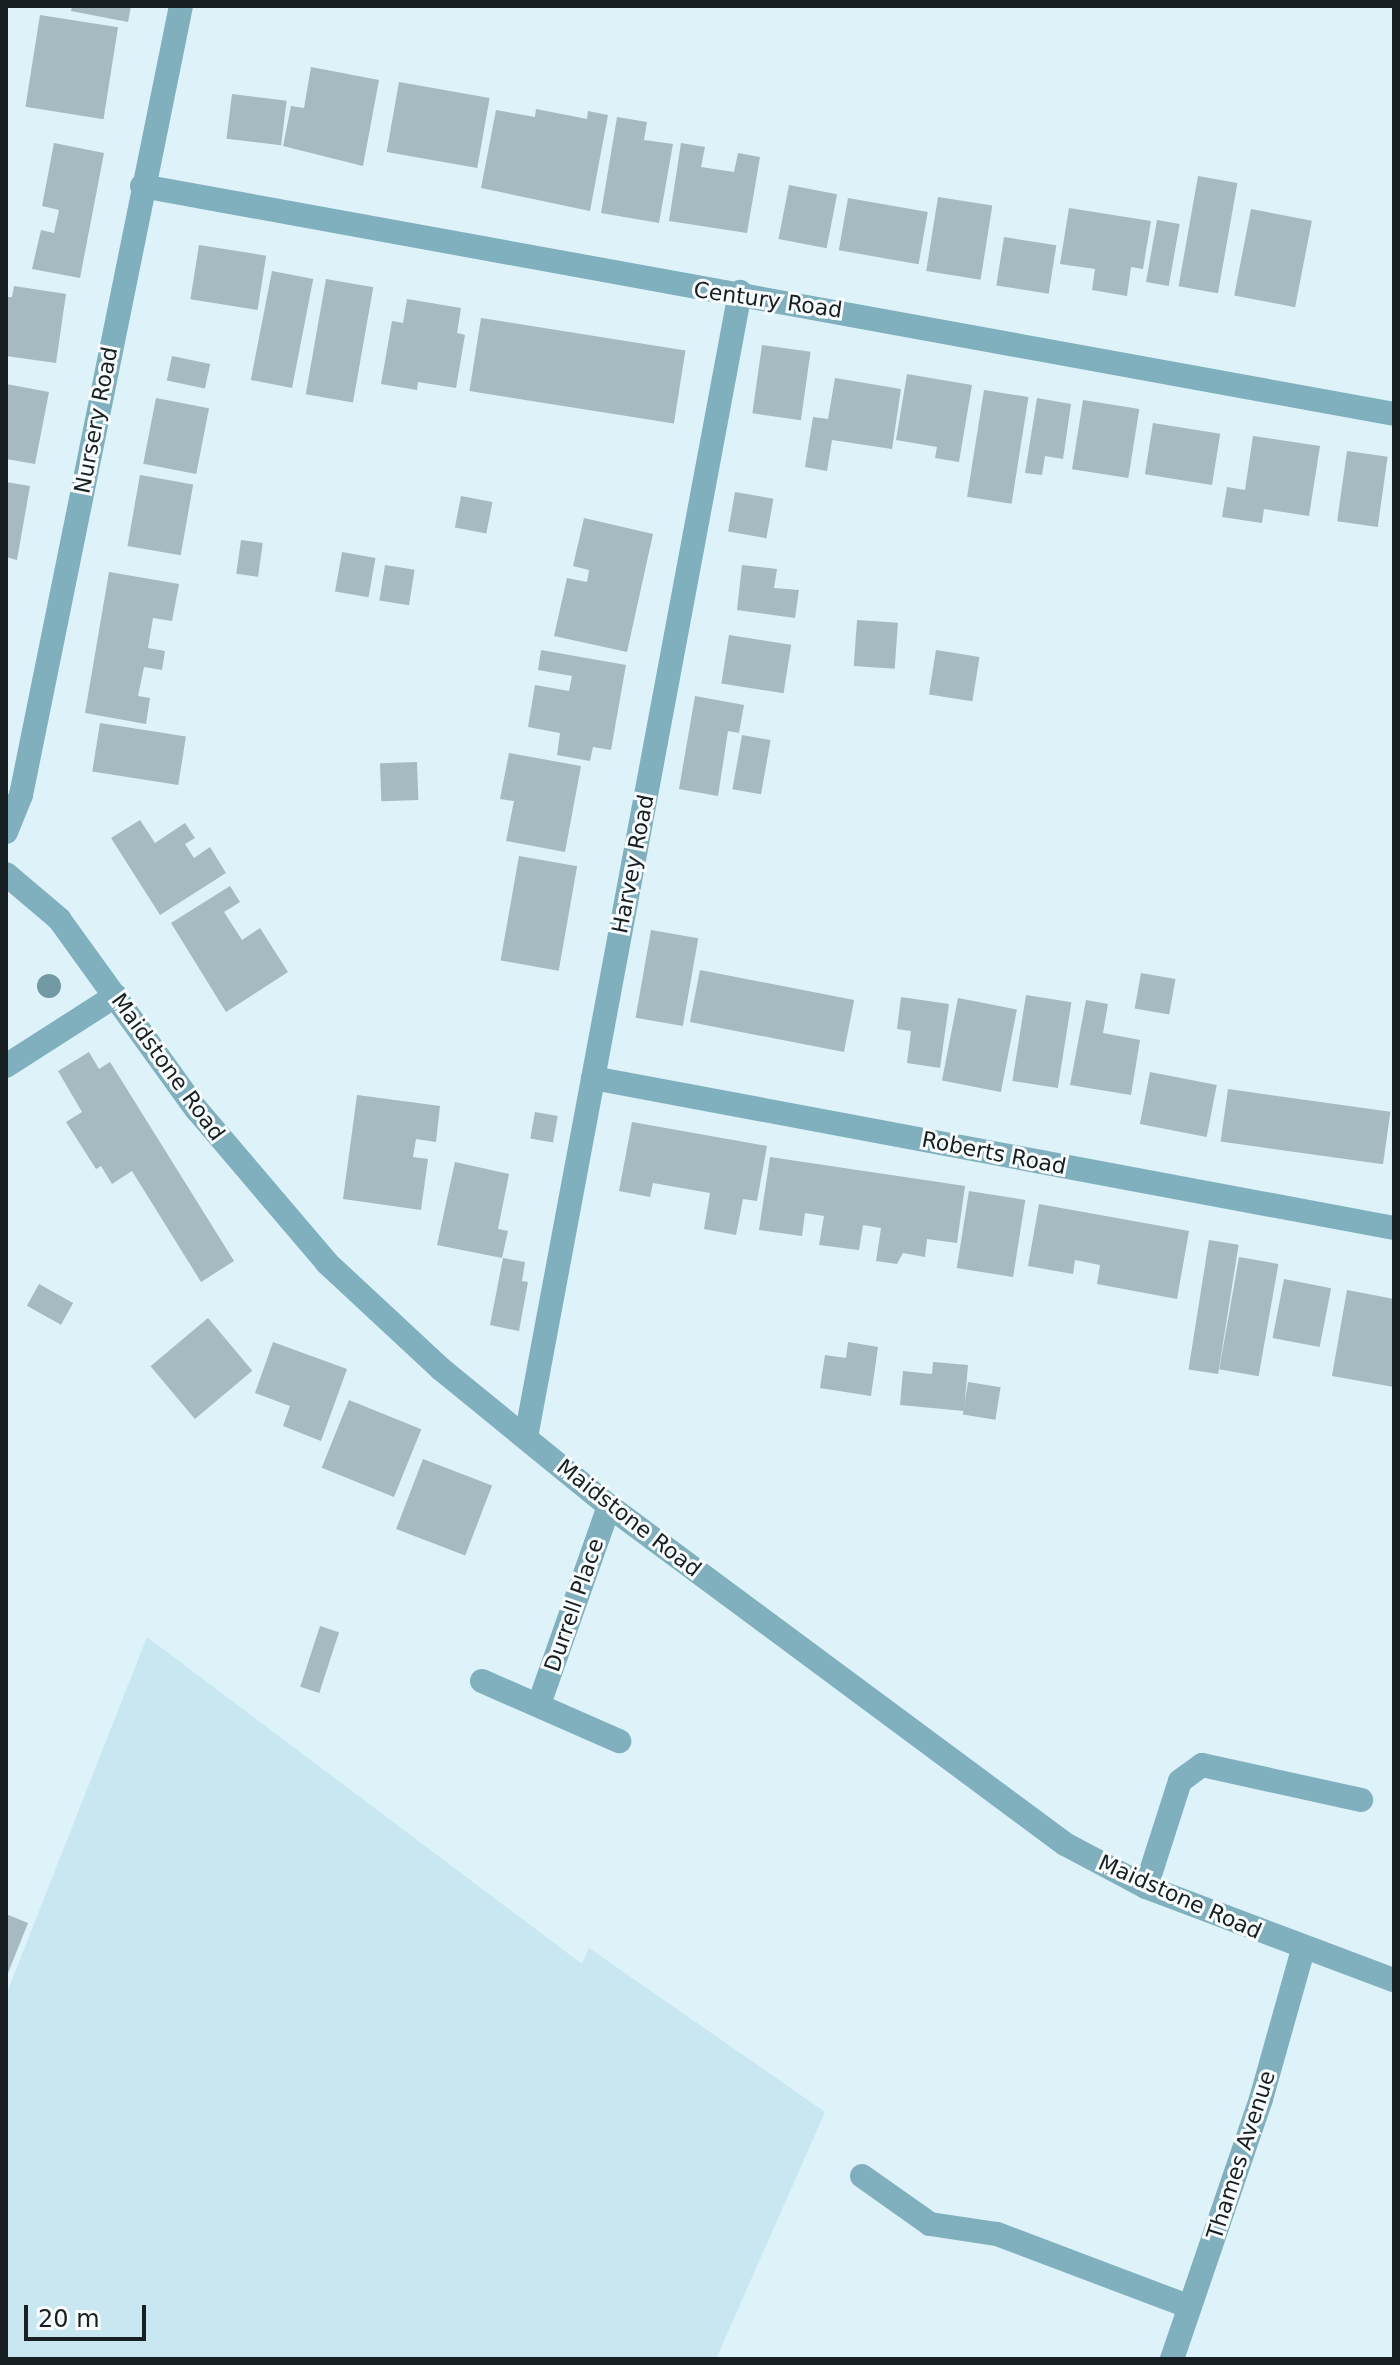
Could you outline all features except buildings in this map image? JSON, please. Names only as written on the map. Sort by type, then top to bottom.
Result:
[{"type":"street","name":"Nursery Road","points":[[6,832],[21,795],[142,186],[181,6]]},
{"type":"street","name":"Century Road","points":[[142,186],[695,290],[740,292],[1394,414]]},
{"type":"street","name":"Harvey Road","points":[[526,1437],[740,292]]},
{"type":"street","name":"Maidstone Road","points":[[6,874],[59,919],[197,1110],[327,1263],[441,1369],[609,1506],[1065,1844],[1146,1887],[1303,1950],[1394,1980]]},
{"type":"street","points":[[6,1066],[115,996]]},
{"type":"street","name":"Roberts Road","points":[[593,1078],[1394,1228]]},
{"type":"street","name":"Durrell Place","points":[[539,1704],[609,1506]]},
{"type":"street","points":[[482,1681],[619,1741]]},
{"type":"street","points":[[1146,1887],[1180,1781],[1202,1765],[1361,1800]]},
{"type":"street","name":"Thames Avenue","points":[[1172,2359],[1261,2099],[1303,1950]]},
{"type":"street","points":[[862,2176],[930,2224],[997,2234],[1190,2307]]},
{"type":"shaded area","points":[[147,1637],[582,1964],[589,1948],[825,2112],[716,2359],[6,2359],[6,1995]]}]
